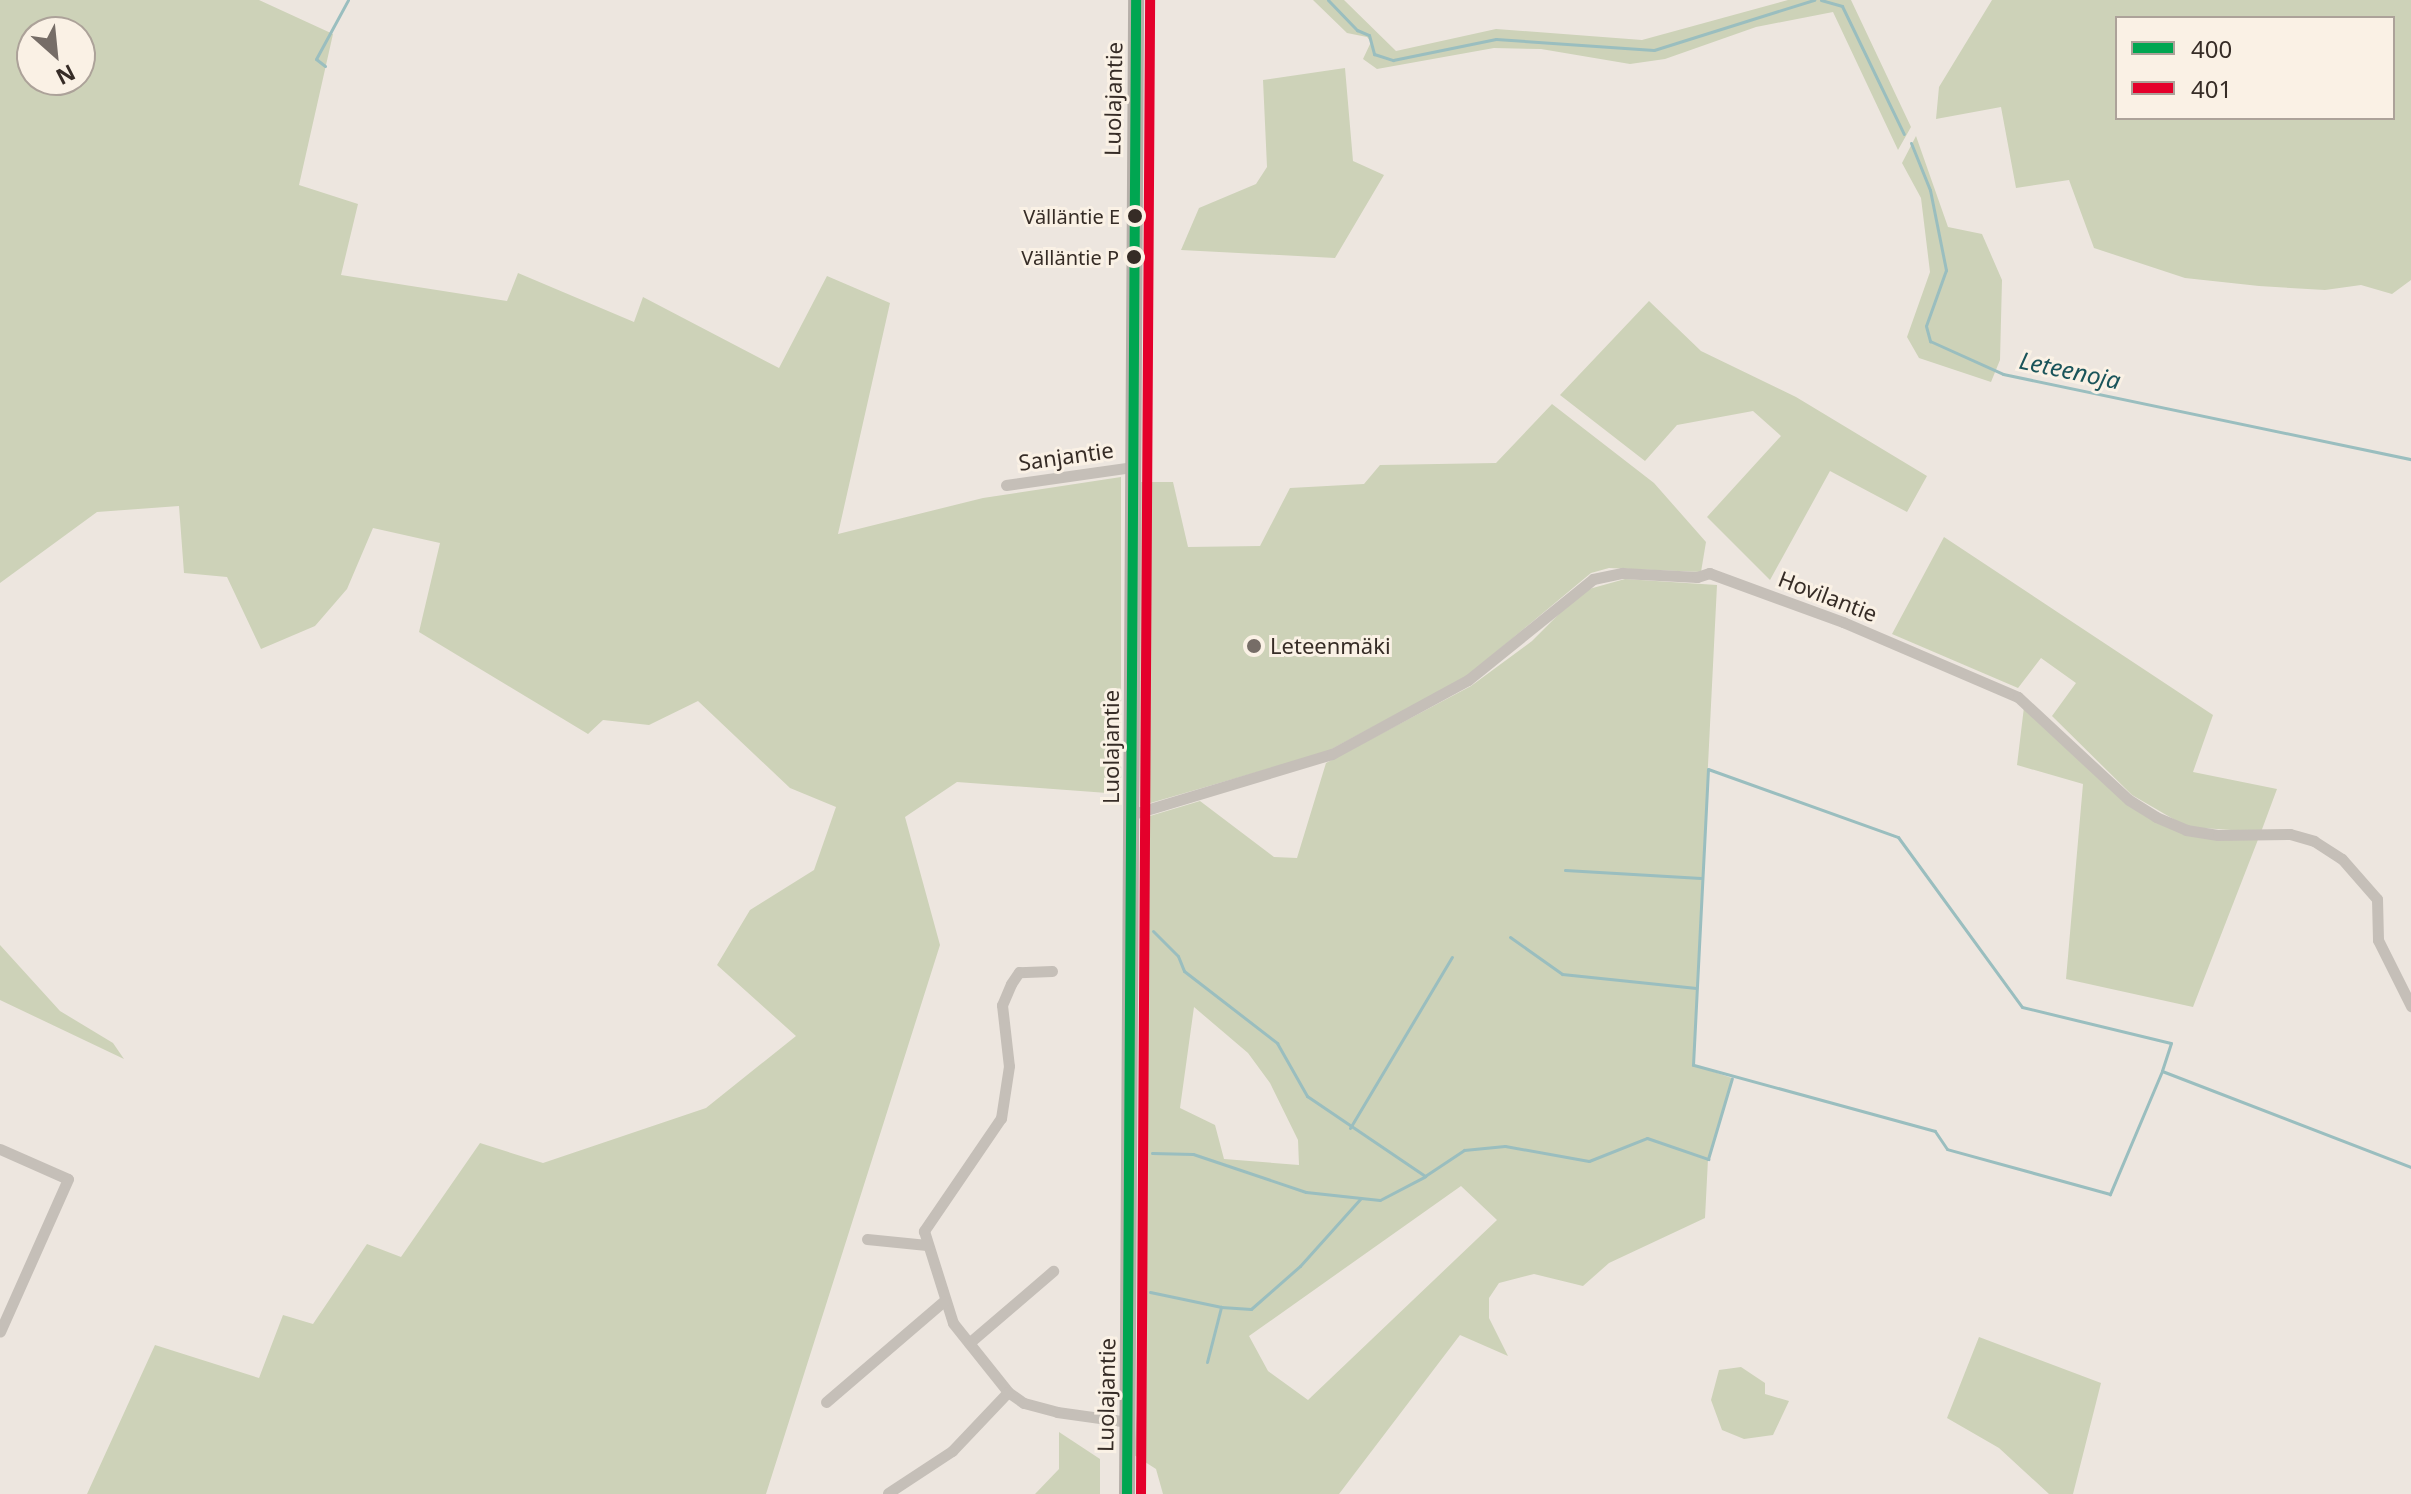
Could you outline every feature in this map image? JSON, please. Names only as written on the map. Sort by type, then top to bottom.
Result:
[{"type":"main road","name":"Luolajantie","points":[[1127,1494],[1136,0]]},
{"type":"street","name":"Sanjantie","points":[[1006,485],[1132,467]]},
{"type":"street","name":"Hovilantie","points":[[1133,814],[1332,754],[1468,680],[1593,579],[1622,573],[1697,577],[1709,573],[1843,622],[2018,697],[2055,726],[2129,800],[2156,817],[2186,830],[2218,835],[2290,834],[2314,841],[2342,859],[2377,899],[2378,940],[2411,1006]]},
{"type":"street","points":[[1052,971],[1019,972],[1011,984],[1002,1005],[1009,1066],[1001,1118],[924,1231],[944,1301],[969,1343],[1008,1392],[1024,1403],[1057,1412],[1128,1422]]},
{"type":"street","points":[[0,1149],[68,1179],[0,1332]]},
{"type":"street","points":[[867,1239],[927,1245]]},
{"type":"street","points":[[969,1343],[1053,1271]]},
{"type":"street","points":[[826,1402],[944,1301]]},
{"type":"street","points":[[888,1493],[952,1451],[1008,1392]]},
{"type":"green space","points":[[0,0],[259,0],[333,34],[299,185],[358,204],[341,275],[507,301],[518,273],[634,322],[643,297],[779,368],[827,276],[890,303],[838,534],[983,498],[1121,477],[1121,794],[957,782],[905,817],[940,945],[766,1494],[87,1494],[155,1345],[259,1378],[283,1315],[313,1324],[367,1244],[401,1257],[480,1143],[543,1163],[706,1108],[796,1036],[717,965],[750,910],[814,870],[836,807],[790,788],[698,701],[649,725],[603,720],[588,734],[419,632],[440,543],[373,528],[347,589],[315,626],[261,649],[227,577],[184,573],[179,506],[97,512],[0,583]]},
{"type":"green space","points":[[1313,0],[1344,0],[1396,51],[1496,29],[1642,40],[1788,0],[1851,0],[1911,127],[1898,150],[1833,12],[1756,27],[1665,59],[1630,64],[1541,49],[1494,48],[1377,69],[1363,59],[1371,42],[1367,37],[1347,33]]},
{"type":"green space","points":[[1992,0],[2411,0],[2411,280],[2392,294],[2361,285],[2325,290],[2259,286],[2185,278],[2094,248],[2069,180],[2016,188],[2001,107],[1936,119],[1939,87]]},
{"type":"green space","points":[[1345,68],[1353,161],[1384,175],[1335,258],[1181,250],[1199,208],[1256,184],[1267,167],[1263,80]]},
{"type":"green space","points":[[1916,136],[1948,227],[1982,234],[2002,280],[2000,360],[1991,382],[1919,358],[1907,337],[1930,272],[1921,198],[1902,163]]},
{"type":"green space","points":[[1649,301],[1701,351],[1796,397],[1927,476],[1907,512],[1830,471],[1770,580],[1707,517],[1781,436],[1753,411],[1677,425],[1645,461],[1560,395]]},
{"type":"green space","points":[[1552,404],[1654,483],[1706,542],[1701,572],[1609,568],[1591,573],[1466,677],[1326,752],[1140,806],[1135,482],[1173,482],[1188,547],[1260,546],[1290,488],[1364,484],[1380,465],[1496,463]]},
{"type":"green space","points":[[1944,537],[2213,715],[2193,772],[2277,789],[2261,832],[2187,827],[2132,795],[2052,716],[2076,683],[2041,658],[2018,688],[1892,634]]},
{"type":"green space","points":[[1625,579],[1717,585],[1693,1065],[1732,1078],[1708,1159],[1705,1218],[1609,1263],[1583,1286],[1534,1274],[1499,1283],[1489,1298],[1489,1318],[1508,1356],[1460,1335],[1339,1494],[1163,1494],[1156,1469],[1134,1455],[1139,1384],[1143,826],[1150,816],[1200,801],[1274,857],[1297,858],[1326,763],[1471,686],[1532,641],[1582,591]],"holes":[[[1194,1007],[1248,1053],[1270,1083],[1298,1140],[1299,1165],[1224,1159],[1215,1125],[1180,1108]],[[1461,1186],[1497,1220],[1308,1400],[1268,1371],[1249,1336]]]},
{"type":"green space","points":[[2024,707],[2127,801],[2187,832],[2259,837],[2193,1007],[2066,979],[2083,784],[2017,765]]},
{"type":"green space","points":[[0,945],[60,1011],[113,1043],[124,1059],[0,1000]]},
{"type":"green space","points":[[1979,1337],[2101,1383],[2073,1494],[2049,1494],[1999,1448],[1947,1418]]},
{"type":"green space","points":[[1741,1367],[1765,1383],[1765,1394],[1789,1401],[1773,1435],[1744,1439],[1722,1430],[1711,1400],[1719,1370]]},
{"type":"green space","points":[[1059,1432],[1100,1459],[1100,1494],[1035,1494],[1059,1469]]},
{"type":"waterway","points":[[325,66],[316,59],[348,0]]},
{"type":"waterway","name":"Leteenoja","points":[[1328,0],[1357,30],[1369,35],[1374,54],[1393,60],[1496,39],[1654,50],[1814,0]]},
{"type":"waterway","name":"Leteenoja","points":[[1821,0],[1842,6],[1904,134]]},
{"type":"waterway","name":"Leteenoja","points":[[1911,143],[1930,190],[1946,270],[1926,326],[1930,341],[2003,374],[2411,459]]},
{"type":"waterway","points":[[2162,1071],[2110,1194],[1947,1149],[1935,1131],[1693,1065],[1708,769],[1898,837],[2022,1007],[2171,1043],[2162,1071],[2411,1167]]},
{"type":"waterway","points":[[1565,870],[1701,878]]},
{"type":"waterway","points":[[1153,931],[1178,956],[1184,971],[1277,1043],[1307,1096],[1425,1176],[1464,1150],[1505,1146],[1589,1161],[1647,1138],[1708,1159],[1732,1078]]},
{"type":"waterway","points":[[1510,937],[1562,974],[1696,988]]},
{"type":"waterway","points":[[1350,1128],[1452,957]]},
{"type":"waterway","points":[[1152,1153],[1193,1154],[1306,1192],[1380,1200],[1424,1177]]},
{"type":"waterway","points":[[1207,1362],[1221,1307],[1251,1309],[1300,1266],[1361,1198]]},
{"type":"waterway","points":[[1150,1292],[1221,1307]]},
{"type":"transit line","name":"400","points":[[1127,1494],[1136,0]]},
{"type":"transit line","name":"401","points":[[1141,1494],[1150,0]]},
{"type":"place","name":"Välläntie E","points":[[1135,216]]},
{"type":"place","name":"Välläntie P","points":[[1134,257]]},
{"type":"place","name":"Leteenmäki","points":[[1254,646]]}]
